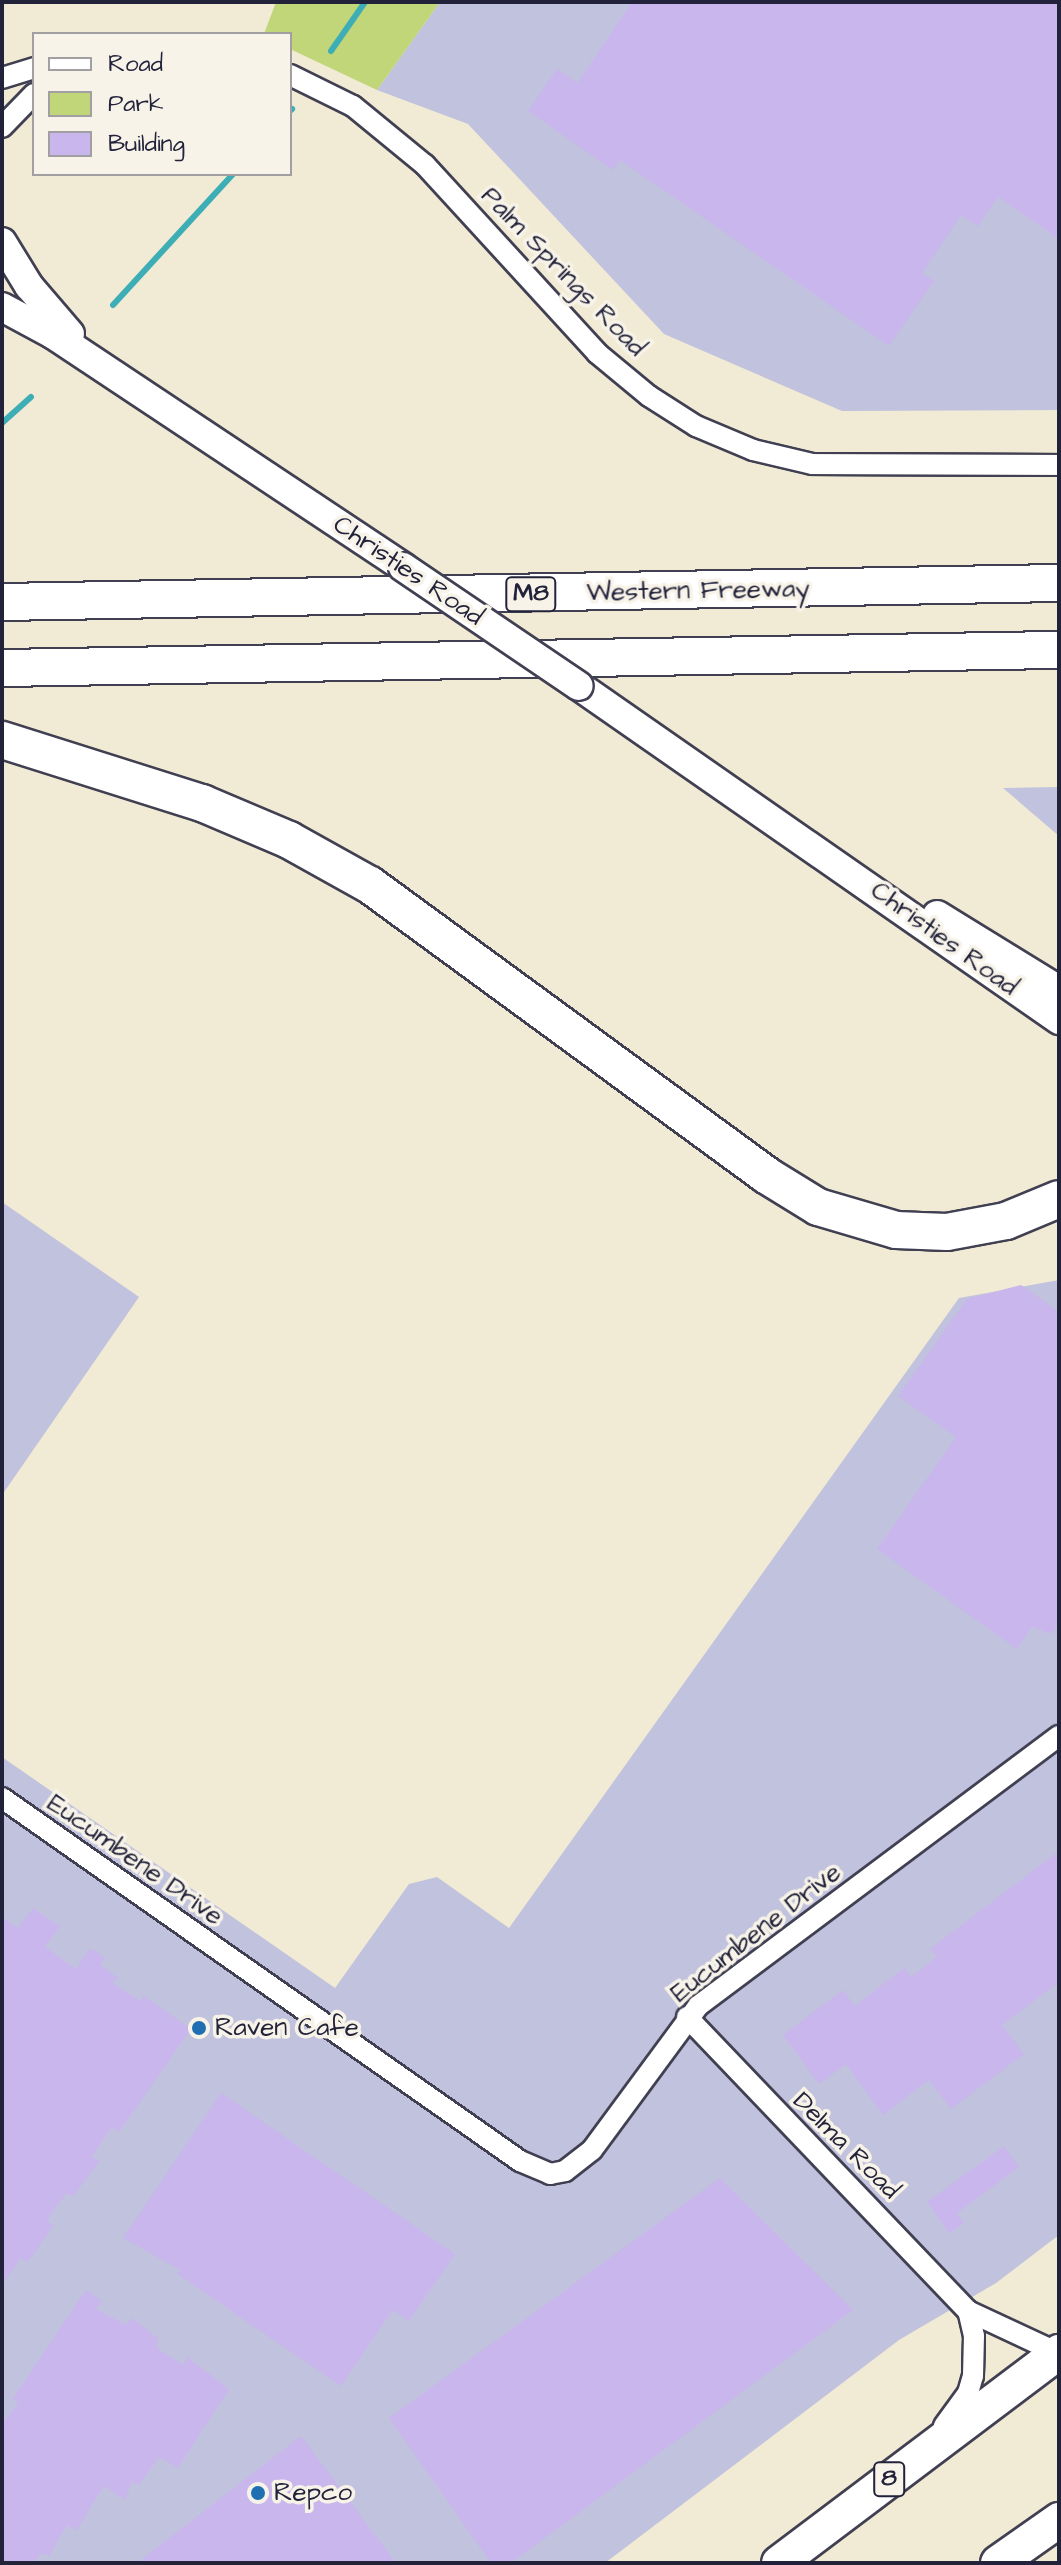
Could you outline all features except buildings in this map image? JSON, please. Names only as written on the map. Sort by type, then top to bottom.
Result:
[{"type":"highway","name":"Western Freeway","points":[[2,602],[1059,583]]},
{"type":"highway","points":[[2,668],[1059,650]]},
{"type":"highway","points":[[2,740],[202,803],[289,840],[370,885],[766,1175],[818,1207],[896,1230],[947,1232],[1006,1221],[1059,1199]]},
{"type":"highway","name":"8","points":[[779,2563],[1059,2352]]},
{"type":"highway","points":[[998,2563],[1059,2520]]},
{"type":"main road","name":"Christies Road","points":[[2,242],[54,319],[104,368]]},
{"type":"main road","name":"Christies Road","points":[[2,307],[104,368],[403,567],[791,829],[1059,1020]]},
{"type":"main road","name":"Christies Road","points":[[791,829],[980,939],[1059,990]]},
{"type":"main road","points":[[980,939],[1059,1003]]},
{"type":"street","points":[[2,78],[32,69]]},
{"type":"street","name":"Palm Springs Road","points":[[292,76],[353,106],[425,165],[597,353],[649,396],[696,426],[753,450],[812,464],[1059,465]]},
{"type":"street","points":[[2,127],[32,96]]},
{"type":"street","name":"Eucumbene Drive","points":[[2,1798],[520,2161],[542,2171],[565,2171],[586,2156],[687,2017],[1059,1736]]},
{"type":"street","name":"Delma Road","points":[[687,2017],[968,2311],[1059,2352]]},
{"type":"street","points":[[909,2464],[968,2393],[975,2357],[968,2311]]},
{"type":"shaded area","points":[[440,2],[1059,2],[1059,410],[842,411],[664,334],[468,124],[377,90]]},
{"type":"shaded area","points":[[1059,787],[1059,836],[1003,788]]},
{"type":"shaded area","points":[[2,1202],[139,1297],[2,1495]]},
{"type":"shaded area","points":[[1059,1280],[1059,2235],[996,2283],[899,2340],[605,2563],[2,2563],[2,1757],[335,1988],[409,1884],[437,1877],[509,1928],[959,1298]]},
{"type":"green space","points":[[276,2],[440,2],[377,90],[292,50],[292,32],[265,32]]},
{"type":"waterway","points":[[331,51],[365,2]]},
{"type":"waterway","points":[[113,305],[231,176]]},
{"type":"waterway","points":[[2,423],[31,397]]},
{"type":"place","name":"Raven Cafe","points":[[199,2028]]},
{"type":"place","name":"Repco","points":[[258,2493]]}]
